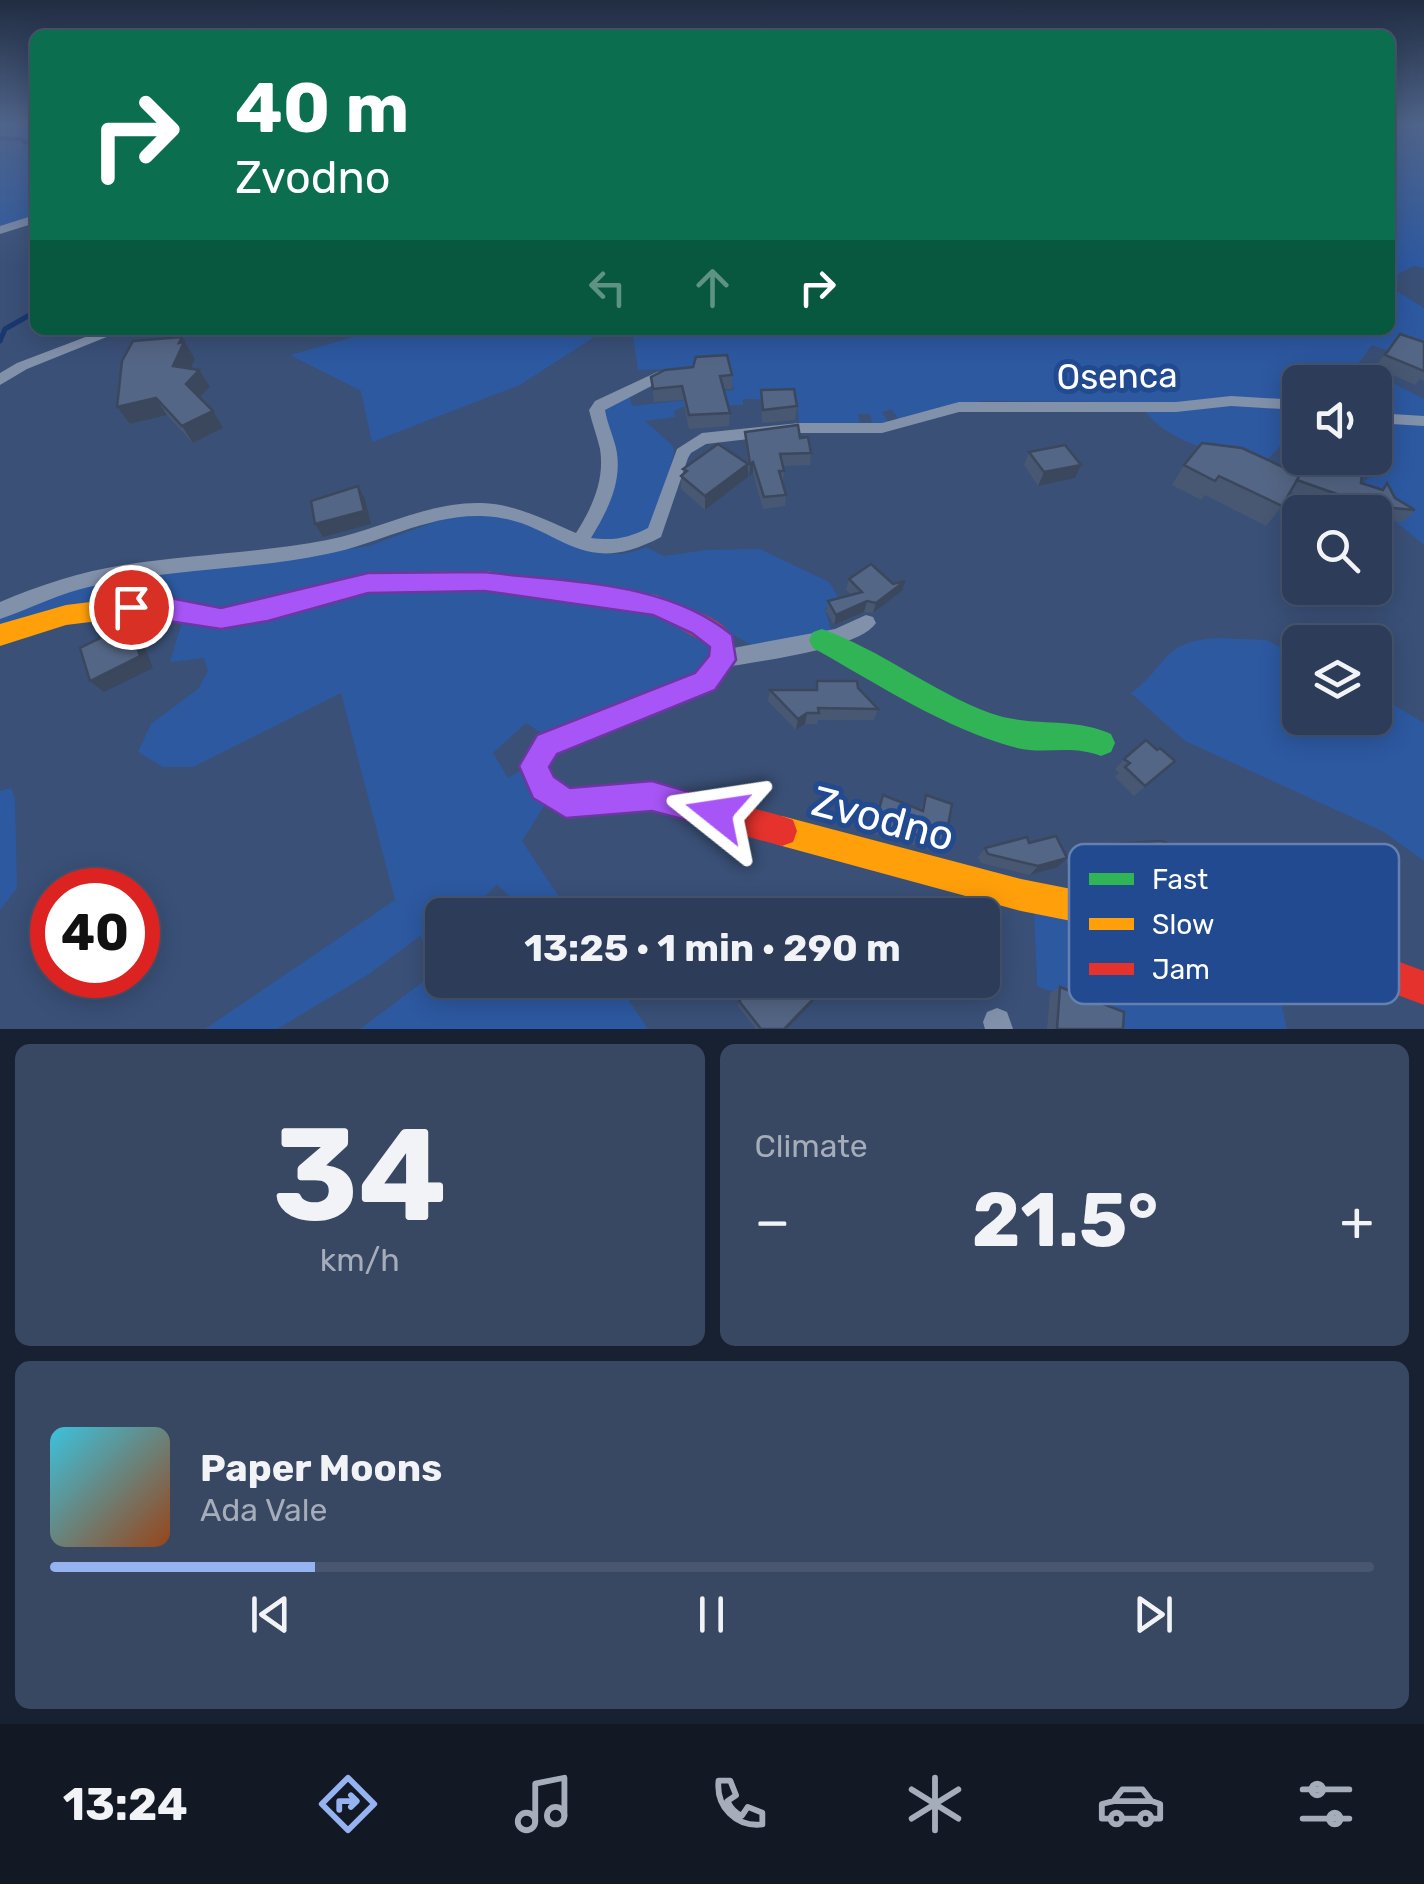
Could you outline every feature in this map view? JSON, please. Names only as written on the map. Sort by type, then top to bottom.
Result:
[{"type":"street","points":[[0,230],[30,221]]},
{"type":"street","points":[[0,380],[22,366],[105,335]]},
{"type":"street","points":[[0,611],[57,588],[118,575],[324,548],[378,536],[437,516],[482,509],[527,516],[579,543],[603,505],[609,477],[608,449],[597,410],[600,404],[662,375],[688,374]]},
{"type":"street","name":"Osenca","points":[[579,543],[623,548],[654,532],[680,458],[702,439],[799,428],[882,428],[934,413],[991,404],[1061,409],[1102,405],[1176,407],[1231,401],[1282,404]]},
{"type":"street","points":[[1392,419],[1424,421]]},
{"type":"street","points":[[0,635],[66,615],[131,607],[170,608],[221,619],[368,583],[485,582],[656,605],[701,625],[723,643],[722,660],[822,640],[866,623]]},
{"type":"street","points":[[822,640],[1024,737],[1071,730],[1084,732],[1102,743]]},
{"type":"street","name":"Zvodno","points":[[722,660],[705,681],[547,744],[534,766],[544,788],[566,804],[652,796],[1069,904]]},
{"type":"street","name":"Zvodno","points":[[1399,979],[1424,988]]},
{"type":"shaded area","points":[[0,171],[30,171],[30,220],[0,229]]},
{"type":"shaded area","points":[[1395,171],[1424,171],[1424,268],[1414,266],[1398,274],[1397,291],[1424,308],[1424,363],[1372,345],[1357,365],[1282,365],[1282,403],[983,401],[899,420],[892,409],[882,412],[889,424],[873,426],[870,414],[858,414],[861,428],[800,425],[796,400],[743,399],[743,405],[683,407],[674,411],[675,417],[645,421],[673,446],[674,454],[653,525],[643,537],[589,543],[600,520],[605,408],[629,391],[632,406],[696,399],[697,394],[734,390],[728,367],[638,370],[633,335],[1395,335]]},
{"type":"shaded area","points":[[360,335],[597,335],[520,385],[372,442],[361,391],[290,355]]},
{"type":"shaded area","points":[[1392,383],[1424,399],[1424,419],[1392,416]]},
{"type":"shaded area","points":[[1235,404],[1282,407],[1282,444],[1267,460],[1200,447],[1169,432],[1144,410]]},
{"type":"shaded area","points":[[1392,422],[1424,424],[1424,545],[1396,522],[1392,495],[1358,488],[1372,475],[1392,475]]},
{"type":"shaded area","points":[[480,515],[527,523],[604,553],[646,547],[664,556],[760,549],[829,582],[842,604],[825,608],[832,636],[759,649],[693,613],[485,577],[231,613],[154,604],[0,632],[0,617],[54,594],[116,581],[369,546],[451,516]]},
{"type":"shaded area","points":[[486,588],[674,618],[718,651],[710,667],[546,736],[526,723],[493,753],[508,778],[528,766],[545,805],[522,841],[560,898],[511,898],[497,884],[483,898],[425,898],[425,945],[420,936],[369,974],[277,1029],[205,1029],[395,900],[341,693],[193,767],[163,767],[138,752],[151,724],[198,689],[208,671],[204,658],[170,662],[182,622],[360,591]]},
{"type":"shaded area","points":[[1198,640],[1266,640],[1282,648],[1282,735],[1392,735],[1392,704],[1424,723],[1424,861],[1384,832],[1185,741],[1131,693],[1174,650]]},
{"type":"shaded area","points":[[11,788],[15,799],[17,888],[0,910],[0,791]]},
{"type":"shaded area","points":[[1034,909],[1069,912],[1069,998],[1037,986]]},
{"type":"shaded area","points":[[425,980],[425,998],[627,998],[648,1029],[360,1029]]},
{"type":"shaded area","points":[[1083,1004],[1281,1004],[1287,1029],[1114,1029],[1114,1016]]},
{"type":"building","points":[[1400,334],[1424,342],[1424,371],[1385,355]]},
{"type":"building","points":[[182,337],[179,343],[184,342],[173,366],[199,370],[186,384],[213,411],[182,426],[156,398],[117,407],[122,361],[133,341]]},
{"type":"building","points":[[727,355],[732,375],[720,376],[730,413],[689,415],[682,386],[653,389],[651,377],[665,370],[693,367],[696,357]]},
{"type":"building","points":[[794,389],[797,406],[763,410],[761,390]]},
{"type":"building","points":[[798,425],[800,438],[808,437],[811,453],[780,454],[784,471],[779,471],[786,495],[764,497],[753,462],[750,464],[745,432]]},
{"type":"building","points":[[1202,443],[1242,448],[1282,467],[1282,475],[1300,475],[1288,495],[1282,495],[1282,506],[1219,476],[1215,481],[1184,465]]},
{"type":"building","points":[[718,444],[748,464],[705,496],[681,476],[687,471],[683,469]]},
{"type":"building","points":[[1065,445],[1081,465],[1044,472],[1029,452]]},
{"type":"building","points":[[1300,475],[1362,475],[1361,483],[1383,490],[1387,483],[1395,498],[1415,510],[1392,508],[1392,495],[1340,495],[1297,480]]},
{"type":"building","points":[[358,486],[364,511],[315,524],[311,501]]},
{"type":"building","points":[[871,564],[893,584],[905,581],[876,603],[867,601],[836,615],[828,601],[862,592],[849,579]]},
{"type":"building","points":[[129,624],[140,656],[90,681],[80,648]]},
{"type":"building","points":[[817,681],[857,681],[858,688],[878,709],[818,708],[819,713],[807,713],[798,719],[770,690],[817,690]]},
{"type":"building","points":[[1146,740],[1175,761],[1145,786],[1125,767],[1130,763],[1124,759]]},
{"type":"building","points":[[883,795],[923,811],[926,795],[952,804],[945,842],[875,824]]},
{"type":"building","points":[[1056,836],[1067,858],[1038,866],[988,854],[985,848],[1027,837],[1029,843]]},
{"type":"building","points":[[1161,841],[1169,844],[1112,844]]},
{"type":"building","points":[[1060,987],[1069,991],[1069,1004],[1104,1004],[1124,1012],[1123,1029],[1057,1029]]},
{"type":"building","points":[[814,998],[784,1029],[761,1029],[739,1001]]},
{"type":"waterway","points":[[0,341],[5,329],[30,315]]},
{"type":"traffic: fast","points":[[822,640],[942,705],[992,727],[1029,737],[1079,735],[1101,743]]},
{"type":"traffic: slow","points":[[0,635],[66,615],[131,607],[170,609],[221,619],[368,583],[485,581],[656,605],[676,614]]},
{"type":"traffic: slow","points":[[782,831],[1069,905]]},
{"type":"traffic: jam","points":[[676,614],[701,625],[723,643],[722,659],[705,681],[547,745],[534,766],[544,788],[566,804],[652,796],[782,831]]},
{"type":"traffic: jam","points":[[1399,979],[1424,988]]},
{"type":"route","points":[[131,607],[170,608],[221,619],[368,583],[485,582],[656,605],[701,625],[723,643],[722,660],[705,681],[547,744],[534,766],[544,788],[566,804],[652,796],[717,813]]}]
